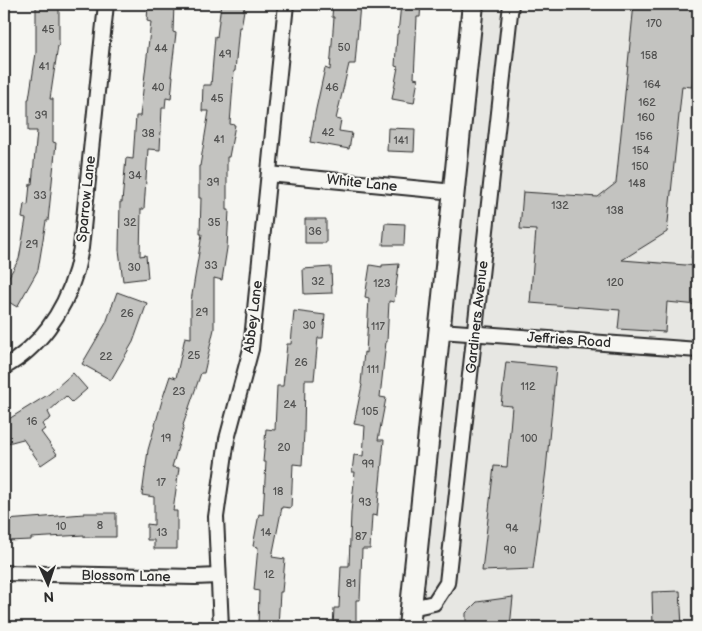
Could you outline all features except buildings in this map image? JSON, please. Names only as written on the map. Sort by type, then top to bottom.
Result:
[{"type":"main road","name":"Gardiners Avenue","points":[[410,618],[473,4]]},
{"type":"street","name":"Sparrow Lane","points":[[4,368],[32,346],[49,327],[68,295],[75,274],[81,248],[106,4]]},
{"type":"street","name":"Abbey Lane","points":[[221,627],[216,517],[227,439],[251,349],[286,4]]},
{"type":"street","name":"Gardiners Avenue","points":[[410,618],[434,603],[447,583],[511,4]]},
{"type":"street","name":"White Lane","points":[[269,174],[454,192]]},
{"type":"street","name":"Jeffries Road","points":[[440,331],[698,350]]},
{"type":"street","name":"Blossom Lane","points":[[4,573],[218,576]]},
{"type":"shaded area","points":[[478,4],[698,4],[698,185],[691,257],[698,258],[698,454],[691,555],[698,556],[698,627],[417,627]]},
{"type":"shaded area","points":[[698,185],[698,258],[691,258]]}]
